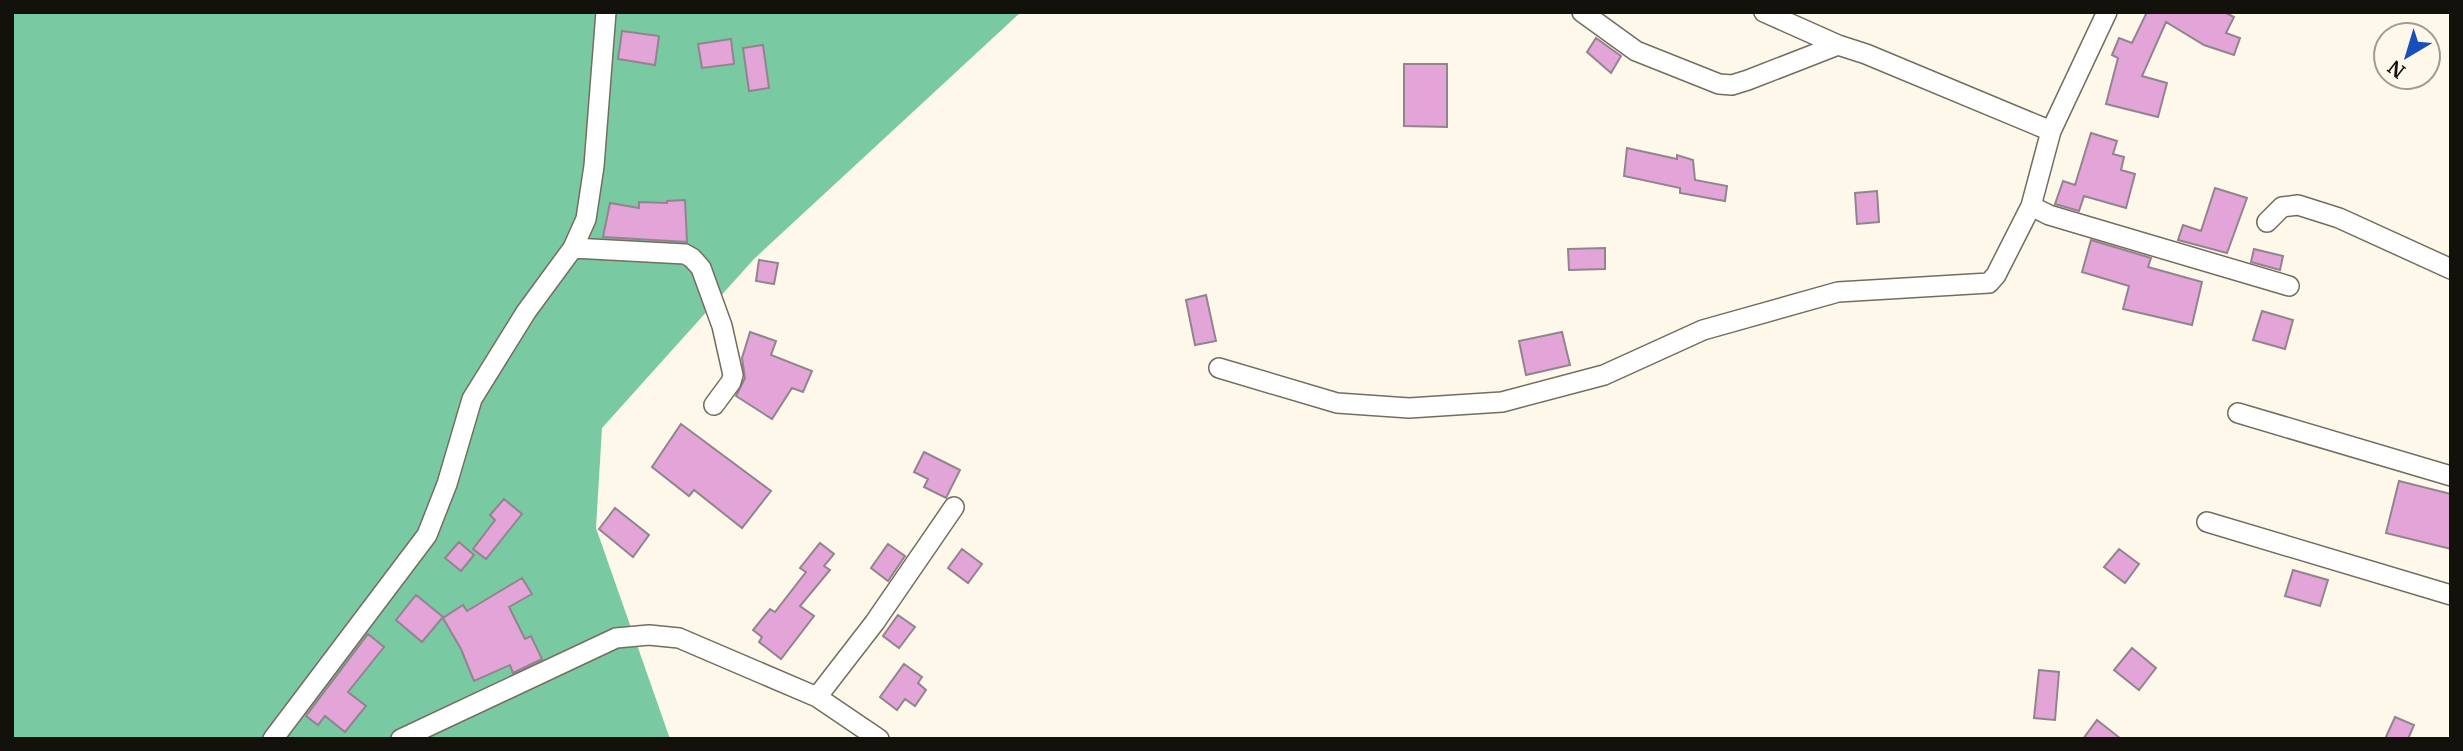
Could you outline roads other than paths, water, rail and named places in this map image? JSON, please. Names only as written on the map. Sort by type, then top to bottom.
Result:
[{"type":"street","points":[[273,739],[427,534],[447,484],[472,400],[526,312],[573,248],[586,219],[594,166],[606,12]]},
{"type":"street","points":[[1581,12],[1636,51],[1719,84],[1732,85],[1748,80],[1838,45]]},
{"type":"street","points":[[1764,12],[1838,45],[1866,54],[2051,131]]},
{"type":"street","points":[[1219,368],[1336,403],[1409,408],[1502,402],[1604,375],[1703,330],[1838,292],[1989,283],[1997,275],[2031,206],[2051,131],[2106,12]]},
{"type":"street","points":[[2267,222],[2282,207],[2298,205],[2339,218],[2451,269]]},
{"type":"street","points":[[2031,206],[2049,215],[2289,286]]},
{"type":"street","points":[[573,248],[685,254],[701,268],[722,326],[733,375],[714,405]]},
{"type":"street","points":[[2238,413],[2451,476]]},
{"type":"street","points":[[817,697],[875,622],[954,508]]},
{"type":"street","points":[[2207,522],[2451,595]]},
{"type":"street","points":[[401,739],[616,638],[649,635],[679,638],[817,697],[879,739]]}]
